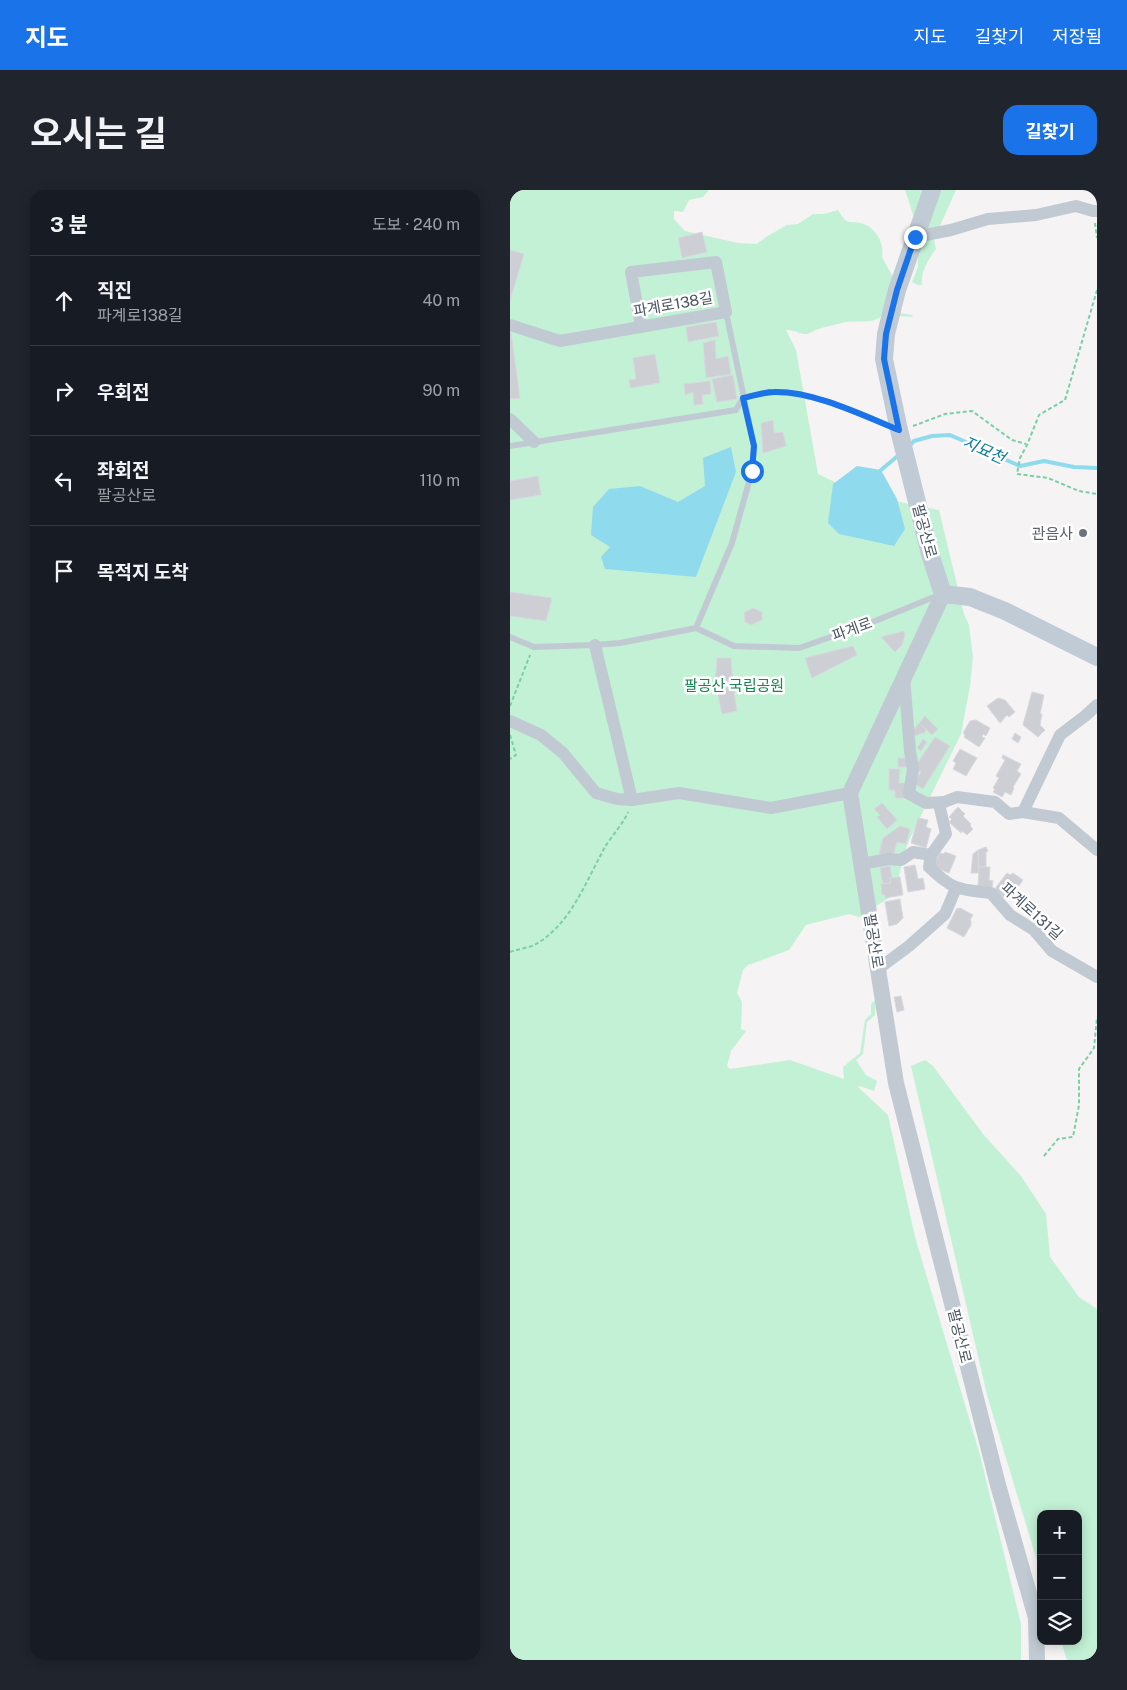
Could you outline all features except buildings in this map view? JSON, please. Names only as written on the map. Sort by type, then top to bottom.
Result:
[{"type":"main road","name":"팔공산로","points":[[932,190],[897,290],[886,334],[884,359],[899,430],[930,554],[943,594]]},
{"type":"main road","name":"파계로","points":[[943,594],[970,596],[1005,611],[1097,657]]},
{"type":"street","points":[[915,237],[951,230],[988,219],[1036,215],[1076,206],[1095,211]]},
{"type":"street","points":[[641,326],[631,272],[716,262],[726,312]]},
{"type":"street","name":"파계로138길","points":[[510,325],[560,341],[726,312]]},
{"type":"street","points":[[510,419],[534,442]]},
{"type":"street","points":[[510,721],[541,735],[563,753],[596,793],[617,799],[632,800],[679,793],[771,808],[850,793],[943,594]]},
{"type":"street","points":[[596,645],[632,800]]},
{"type":"street","points":[[904,674],[913,769],[909,794],[926,803],[944,802]]},
{"type":"street","points":[[1023,812],[1060,735],[1097,705]]},
{"type":"street","name":"팔공산로","points":[[850,793],[896,1083],[998,1485],[1036,1618],[1037,1660]]},
{"type":"street","points":[[861,864],[890,859],[901,860],[913,852],[931,855],[946,834],[939,804],[957,797],[995,802],[1010,814],[1023,812],[1059,818],[1097,850]]},
{"type":"street","name":"파계로131길","points":[[931,855],[929,867],[945,883],[956,888],[991,893],[1010,914],[1034,930],[1052,951],[1097,977]]},
{"type":"street","points":[[878,968],[909,946],[945,914],[956,888]]},
{"type":"lane","name":"파계로138길","points":[[696,628],[732,543],[752,471],[754,446],[726,312]]},
{"type":"lane","points":[[510,446],[736,410],[743,398],[772,392],[792,393],[839,406],[899,430]]},
{"type":"lane","name":"파계로","points":[[696,628],[734,646],[799,648],[943,594]]},
{"type":"lane","points":[[510,637],[534,647],[596,645],[620,643],[696,628]]},
{"type":"path","points":[[1095,211],[1097,238]]},
{"type":"path","points":[[1097,290],[1065,400],[1039,415],[1020,458],[1017,474],[1048,478],[1079,491],[1097,494]]},
{"type":"path","points":[[899,430],[945,414],[972,412],[1012,440],[1027,444]]},
{"type":"path","points":[[510,706],[534,647]]},
{"type":"path","points":[[510,735],[516,755],[510,759]]},
{"type":"path","points":[[510,952],[535,944],[557,928],[570,911],[614,832],[626,817],[632,800]]},
{"type":"path","points":[[1044,1156],[1058,1139],[1073,1137],[1079,1105],[1079,1069],[1094,1048],[1097,1017]]},
{"type":"green space","name":"팔공산 국립공원","points":[[510,190],[709,190],[703,197],[689,200],[683,212],[674,211],[674,219],[685,231],[738,243],[757,244],[787,225],[798,224],[813,214],[824,214],[838,210],[845,220],[865,225],[878,236],[882,246],[882,257],[894,279],[898,313],[913,315],[912,317],[883,315],[874,320],[846,322],[815,330],[808,334],[786,330],[796,350],[818,474],[862,492],[939,510],[964,614],[969,625],[973,657],[970,686],[961,734],[910,838],[904,854],[895,894],[863,918],[849,914],[806,925],[789,950],[748,965],[743,970],[737,993],[742,1002],[741,1029],[746,1031],[731,1051],[727,1066],[730,1069],[790,1060],[844,1079],[843,1067],[860,1053],[865,1020],[871,1014],[871,1004],[875,1000],[875,1015],[867,1022],[863,1054],[856,1060],[866,1075],[877,1081],[874,1091],[858,1087],[888,1115],[915,1237],[980,1455],[1021,1624],[1021,1660],[510,1660]]},
{"type":"green space","points":[[905,190],[956,190],[934,239],[936,249],[924,271],[922,285],[912,282],[918,267],[918,230]]},
{"type":"green space","points":[[925,1060],[933,1066],[983,1134],[1021,1176],[1046,1214],[1050,1257],[1079,1297],[1097,1309],[1097,1660],[1067,1660],[1062,1645],[1082,1645],[1082,1510],[1037,1510],[1037,1561],[987,1395],[911,1066]]},
{"type":"water","points":[[731,447],[736,472],[696,577],[605,569],[601,557],[610,547],[591,535],[593,507],[609,489],[640,486],[678,502],[705,486],[703,458]]},
{"type":"water","points":[[857,466],[881,470],[897,499],[905,529],[894,546],[839,534],[828,523],[833,484]]},
{"type":"waterway","name":"지묘천","points":[[909,446],[914,441],[932,436],[950,435],[1020,466],[1044,461],[1074,467],[1097,468]]},
{"type":"waterway","name":"지묘천","points":[[881,470],[900,454]]},
{"type":"place","name":"관음사","points":[[1083,533]]},
{"type":"route","points":[[752,471],[754,446],[743,398],[772,392],[792,393],[839,406],[899,430],[884,359],[886,334],[897,290],[915,237]]}]
